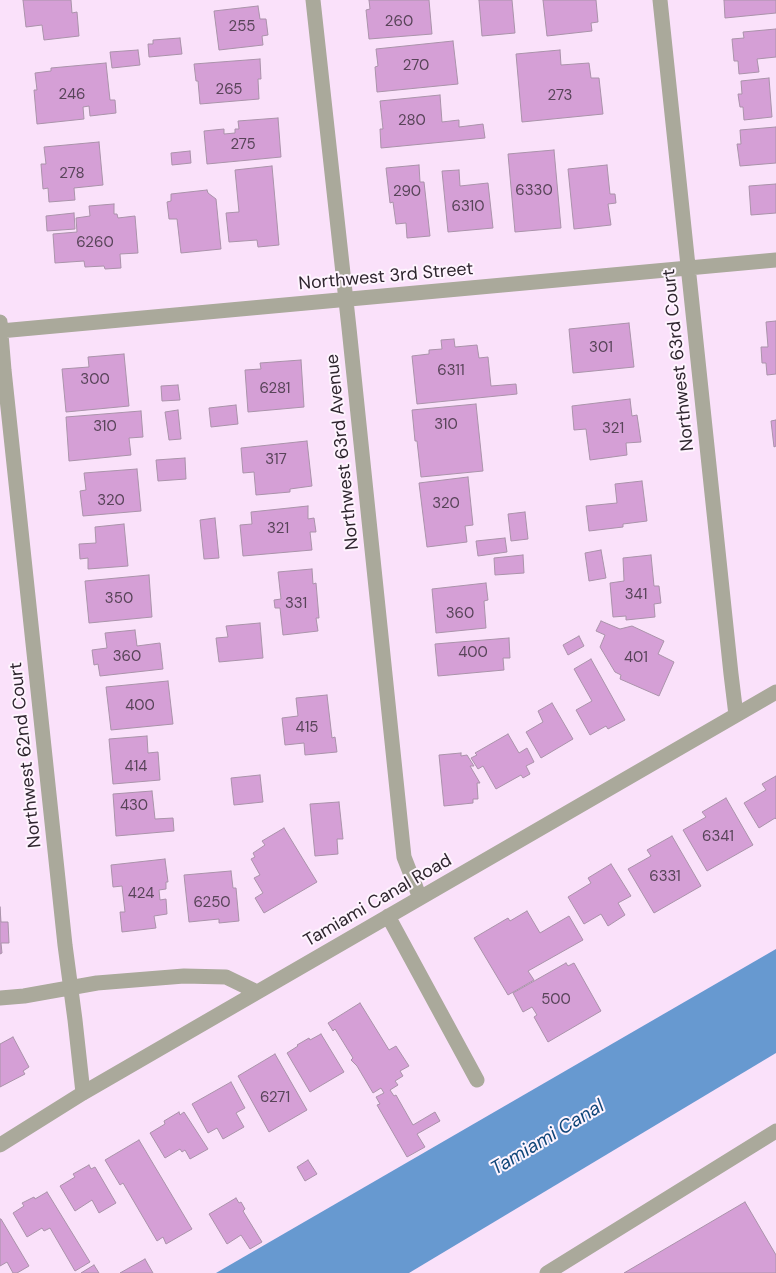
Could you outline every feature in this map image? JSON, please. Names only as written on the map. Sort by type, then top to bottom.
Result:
[{"type":"street","name":"Northwest 63rd Avenue","points":[[313,0],[404,857],[420,898]]},
{"type":"street","name":"Northwest 63rd Court","points":[[660,0],[736,715]]},
{"type":"street","name":"Northwest 3rd Street","points":[[0,328],[346,300],[776,260]]},
{"type":"street","name":"Northwest 62nd Court","points":[[0,328],[70,988],[83,1094]]},
{"type":"street","name":"Tamiami Canal Road","points":[[0,1145],[256,992],[776,692]]},
{"type":"street","points":[[388,916],[477,1080]]},
{"type":"street","points":[[0,998],[24,996],[106,982],[184,976],[226,977],[256,992]]},
{"type":"street","points":[[547,1273],[776,1131]]},
{"type":"water","name":"Tamiami Canal","points":[[776,949],[776,1053],[409,1273],[216,1273]]},
{"type":"building","points":[[23,0],[71,0],[72,13],[77,12],[79,36],[44,40],[42,25],[26,27]]},
{"type":"building","points":[[369,0],[429,0],[432,34],[369,39],[366,10],[370,9]]},
{"type":"building","points":[[479,0],[512,0],[515,33],[482,36]]},
{"type":"building","points":[[543,0],[596,0],[598,22],[591,23],[592,31],[547,36]]},
{"type":"building","points":[[724,0],[776,0],[776,13],[725,18]]},
{"type":"building","points":[[258,6],[260,19],[266,19],[268,35],[262,36],[263,45],[219,50],[214,11]]},
{"type":"building","points":[[776,29],[776,57],[757,59],[759,72],[739,74],[738,61],[734,61],[732,39],[744,38],[743,32]]},
{"type":"building","points":[[180,38],[182,54],[149,57],[148,44],[153,44],[153,40]]},
{"type":"building","points":[[453,41],[458,84],[377,92],[375,67],[378,66],[376,49]]},
{"type":"building","points":[[138,50],[140,65],[112,68],[110,52]]},
{"type":"building","points":[[560,50],[561,65],[589,63],[591,78],[599,78],[603,114],[522,122],[516,54]]},
{"type":"building","points":[[260,59],[259,99],[200,104],[194,64]]},
{"type":"building","points":[[106,63],[110,100],[115,100],[116,113],[90,116],[89,106],[83,107],[84,119],[37,124],[34,90],[37,90],[35,73],[51,71],[51,68]]},
{"type":"building","points":[[769,78],[772,117],[744,120],[743,107],[740,107],[738,94],[742,94],[741,81]]},
{"type":"building","points":[[440,95],[442,122],[459,120],[459,127],[483,124],[485,138],[381,148],[380,129],[383,129],[380,101]]},
{"type":"building","points":[[278,118],[281,157],[207,164],[204,131],[224,129],[224,134],[235,133],[235,129],[239,129],[238,121]]},
{"type":"building","points":[[776,127],[776,163],[740,166],[737,144],[741,144],[740,130]]},
{"type":"building","points":[[99,142],[103,185],[74,188],[75,200],[49,202],[48,188],[43,189],[41,164],[46,164],[44,147]]},
{"type":"building","points":[[554,150],[561,228],[515,232],[508,154]]},
{"type":"building","points":[[190,151],[191,163],[172,165],[171,153]]},
{"type":"building","points":[[419,165],[420,182],[424,182],[430,236],[407,238],[406,223],[396,224],[393,202],[390,203],[386,168]]},
{"type":"building","points":[[607,165],[610,194],[615,194],[616,203],[608,204],[611,225],[574,229],[568,169]]},
{"type":"building","points":[[272,166],[279,245],[258,247],[257,240],[229,242],[226,213],[239,212],[235,170]]},
{"type":"building","points":[[459,170],[460,186],[488,183],[493,228],[448,232],[442,171]]},
{"type":"building","points":[[776,184],[776,213],[751,215],[749,186]]},
{"type":"building","points":[[207,190],[216,199],[221,249],[181,253],[177,219],[169,219],[167,202],[171,201],[171,194]]},
{"type":"building","points":[[114,204],[114,214],[117,214],[118,218],[135,216],[138,253],[120,254],[121,268],[105,269],[104,266],[85,267],[84,261],[55,263],[53,234],[77,232],[76,218],[90,216],[89,206]]},
{"type":"building","points":[[74,213],[75,229],[47,231],[46,216]]},
{"type":"building","points":[[776,321],[776,374],[767,375],[766,363],[762,363],[761,347],[768,347],[766,322]]},
{"type":"building","points":[[629,323],[634,367],[573,373],[569,329]]},
{"type":"building","points":[[454,339],[455,347],[477,345],[479,358],[488,357],[491,386],[516,384],[517,394],[417,404],[412,356],[429,354],[429,350],[442,349],[441,340]]},
{"type":"building","points":[[124,354],[129,406],[66,412],[62,369],[89,367],[88,357]]},
{"type":"building","points":[[301,360],[304,407],[248,412],[245,370],[261,369],[260,363]]},
{"type":"building","points":[[178,385],[180,400],[162,401],[161,386]]},
{"type":"building","points":[[630,399],[632,416],[637,415],[641,442],[626,443],[627,455],[590,460],[586,429],[574,430],[572,406]]},
{"type":"building","points":[[476,404],[483,471],[421,477],[412,410]]},
{"type":"building","points":[[236,405],[238,424],[211,427],[209,408]]},
{"type":"building","points":[[178,410],[181,439],[169,440],[165,412]]},
{"type":"building","points":[[141,411],[143,437],[129,438],[131,455],[69,461],[66,417]]},
{"type":"building","points":[[776,420],[776,446],[774,447],[771,421]]},
{"type":"building","points":[[307,441],[312,486],[290,489],[290,492],[256,495],[254,472],[243,473],[241,448]]},
{"type":"building","points":[[185,458],[186,479],[158,481],[156,460]]},
{"type":"building","points":[[137,469],[141,511],[83,516],[80,491],[86,490],[84,473]]},
{"type":"building","points":[[468,477],[473,525],[465,526],[467,542],[427,547],[419,483]]},
{"type":"building","points":[[642,481],[647,521],[623,524],[623,527],[589,531],[586,506],[617,503],[615,484]]},
{"type":"building","points":[[308,506],[308,519],[314,518],[316,532],[310,532],[312,550],[243,556],[240,525],[252,524],[251,512]]},
{"type":"building","points":[[525,512],[528,539],[511,541],[508,514]]},
{"type":"building","points":[[215,518],[219,558],[204,559],[200,520]]},
{"type":"building","points":[[124,524],[128,566],[88,569],[88,558],[80,559],[79,544],[96,543],[95,527]]},
{"type":"building","points":[[505,538],[507,552],[478,556],[476,541]]},
{"type":"building","points":[[601,550],[606,578],[589,581],[585,553]]},
{"type":"building","points":[[523,555],[524,573],[495,575],[494,558]]},
{"type":"building","points":[[651,555],[654,586],[659,586],[661,603],[654,604],[655,617],[626,620],[626,616],[613,617],[610,583],[624,581],[623,558]]},
{"type":"building","points":[[312,569],[313,584],[316,583],[319,618],[316,618],[318,631],[283,635],[280,608],[275,608],[274,600],[281,599],[278,572]]},
{"type":"building","points":[[149,575],[152,617],[89,623],[85,581]]},
{"type":"building","points":[[486,583],[488,600],[484,601],[486,628],[436,633],[432,589]]},
{"type":"building","points":[[601,621],[620,629],[632,626],[664,641],[658,654],[674,662],[659,696],[620,679],[621,675],[615,672],[600,647],[605,635],[596,631]]},
{"type":"building","points":[[260,623],[263,658],[219,662],[216,638],[228,637],[226,626]]},
{"type":"building","points":[[135,630],[137,646],[160,643],[163,669],[100,676],[98,664],[94,665],[92,650],[107,648],[105,633]]},
{"type":"building","points":[[579,636],[584,646],[568,655],[563,645]]},
{"type":"building","points":[[509,638],[510,658],[503,658],[504,670],[438,676],[435,644]]},
{"type":"building","points":[[591,659],[625,720],[608,729],[606,726],[590,735],[576,710],[592,701],[574,669]]},
{"type":"building","points":[[168,681],[173,724],[111,730],[106,687]]},
{"type":"building","points":[[327,695],[332,738],[335,737],[337,752],[305,755],[304,743],[285,745],[282,718],[298,716],[296,698]]},
{"type":"building","points":[[552,703],[573,739],[541,758],[526,732],[543,722],[538,711]]},
{"type":"building","points":[[508,734],[519,753],[527,748],[534,762],[526,766],[530,774],[523,778],[521,775],[496,789],[483,766],[478,769],[471,758],[477,755],[475,753]]},
{"type":"building","points":[[147,736],[148,753],[158,752],[160,780],[113,784],[109,739]]},
{"type":"building","points":[[461,753],[461,756],[467,755],[474,766],[470,766],[480,783],[477,783],[478,799],[473,799],[473,803],[444,806],[439,755]]},
{"type":"building","points":[[260,775],[263,802],[234,805],[231,778]]},
{"type":"building","points":[[776,776],[776,819],[759,828],[744,803],[766,790],[762,784]]},
{"type":"building","points":[[152,791],[155,819],[173,818],[174,831],[116,836],[113,794]]},
{"type":"building","points":[[726,798],[753,845],[707,871],[683,830],[706,817],[702,812]]},
{"type":"building","points":[[339,802],[343,839],[337,839],[338,854],[315,856],[310,804]]},
{"type":"building","points":[[284,828],[317,882],[264,913],[255,898],[263,893],[254,878],[260,875],[251,859],[255,857],[253,853],[265,845],[262,841]]},
{"type":"building","points":[[672,836],[701,886],[654,913],[628,869],[651,856],[647,850]]},
{"type":"building","points":[[165,859],[168,882],[166,882],[166,889],[159,890],[160,900],[166,899],[167,914],[154,916],[156,928],[122,932],[120,912],[125,912],[122,886],[113,887],[111,865]]},
{"type":"building","points":[[611,864],[631,896],[618,903],[625,915],[608,926],[601,914],[584,924],[568,897],[591,883],[588,878]]},
{"type":"building","points":[[231,871],[233,888],[236,888],[239,921],[219,923],[219,919],[189,922],[184,875]]},
{"type":"building","points":[[0,907],[1,922],[8,922],[9,943],[1,943],[2,953],[0,954]]},
{"type":"building","points":[[527,911],[540,933],[569,916],[583,940],[528,971],[534,980],[508,995],[474,938],[508,918],[510,921]]},
{"type":"building","points":[[566,963],[568,966],[574,963],[601,1011],[548,1042],[534,1017],[537,1015],[532,1007],[523,1012],[513,993]]},
{"type":"building","points":[[360,1003],[389,1050],[396,1046],[409,1066],[400,1071],[403,1076],[395,1081],[398,1085],[390,1090],[394,1096],[396,1095],[413,1125],[435,1112],[440,1121],[417,1134],[425,1147],[407,1157],[377,1105],[380,1104],[376,1097],[384,1093],[381,1088],[373,1093],[357,1066],[351,1060],[353,1058],[335,1029],[333,1031],[328,1023]]},
{"type":"building","points":[[321,1034],[344,1072],[310,1092],[287,1053],[309,1038],[310,1040]]},
{"type":"building","points":[[13,1037],[29,1067],[23,1071],[25,1074],[0,1087],[0,1044]]},
{"type":"building","points":[[275,1054],[307,1110],[269,1132],[238,1076]]},
{"type":"building","points":[[231,1082],[245,1108],[236,1113],[244,1127],[223,1139],[217,1128],[208,1133],[192,1104]]},
{"type":"building","points":[[179,1112],[180,1115],[184,1112],[208,1149],[190,1159],[185,1150],[182,1152],[180,1149],[165,1158],[150,1133],[165,1124],[164,1121]]},
{"type":"building","points":[[139,1140],[192,1229],[166,1244],[163,1237],[157,1241],[123,1183],[120,1185],[105,1160]]},
{"type":"building","points":[[308,1160],[317,1174],[305,1181],[297,1167]]},
{"type":"building","points":[[89,1165],[91,1169],[95,1167],[116,1203],[99,1213],[92,1200],[75,1211],[60,1186],[75,1177],[73,1174]]},
{"type":"building","points":[[47,1192],[90,1262],[75,1271],[50,1228],[44,1231],[42,1228],[27,1237],[13,1213],[24,1206],[22,1203],[34,1197],[35,1199]]},
{"type":"building","points":[[236,1198],[239,1203],[241,1202],[245,1209],[243,1211],[262,1242],[250,1249],[241,1235],[227,1244],[209,1214]]},
{"type":"building","points":[[745,1202],[776,1255],[776,1273],[624,1273]]},
{"type":"building","points":[[0,1219],[29,1266],[17,1273],[13,1273],[7,1262],[0,1266]]},
{"type":"building","points":[[145,1259],[153,1273],[120,1273]]},
{"type":"building","points":[[94,1265],[99,1273],[81,1273]]}]
